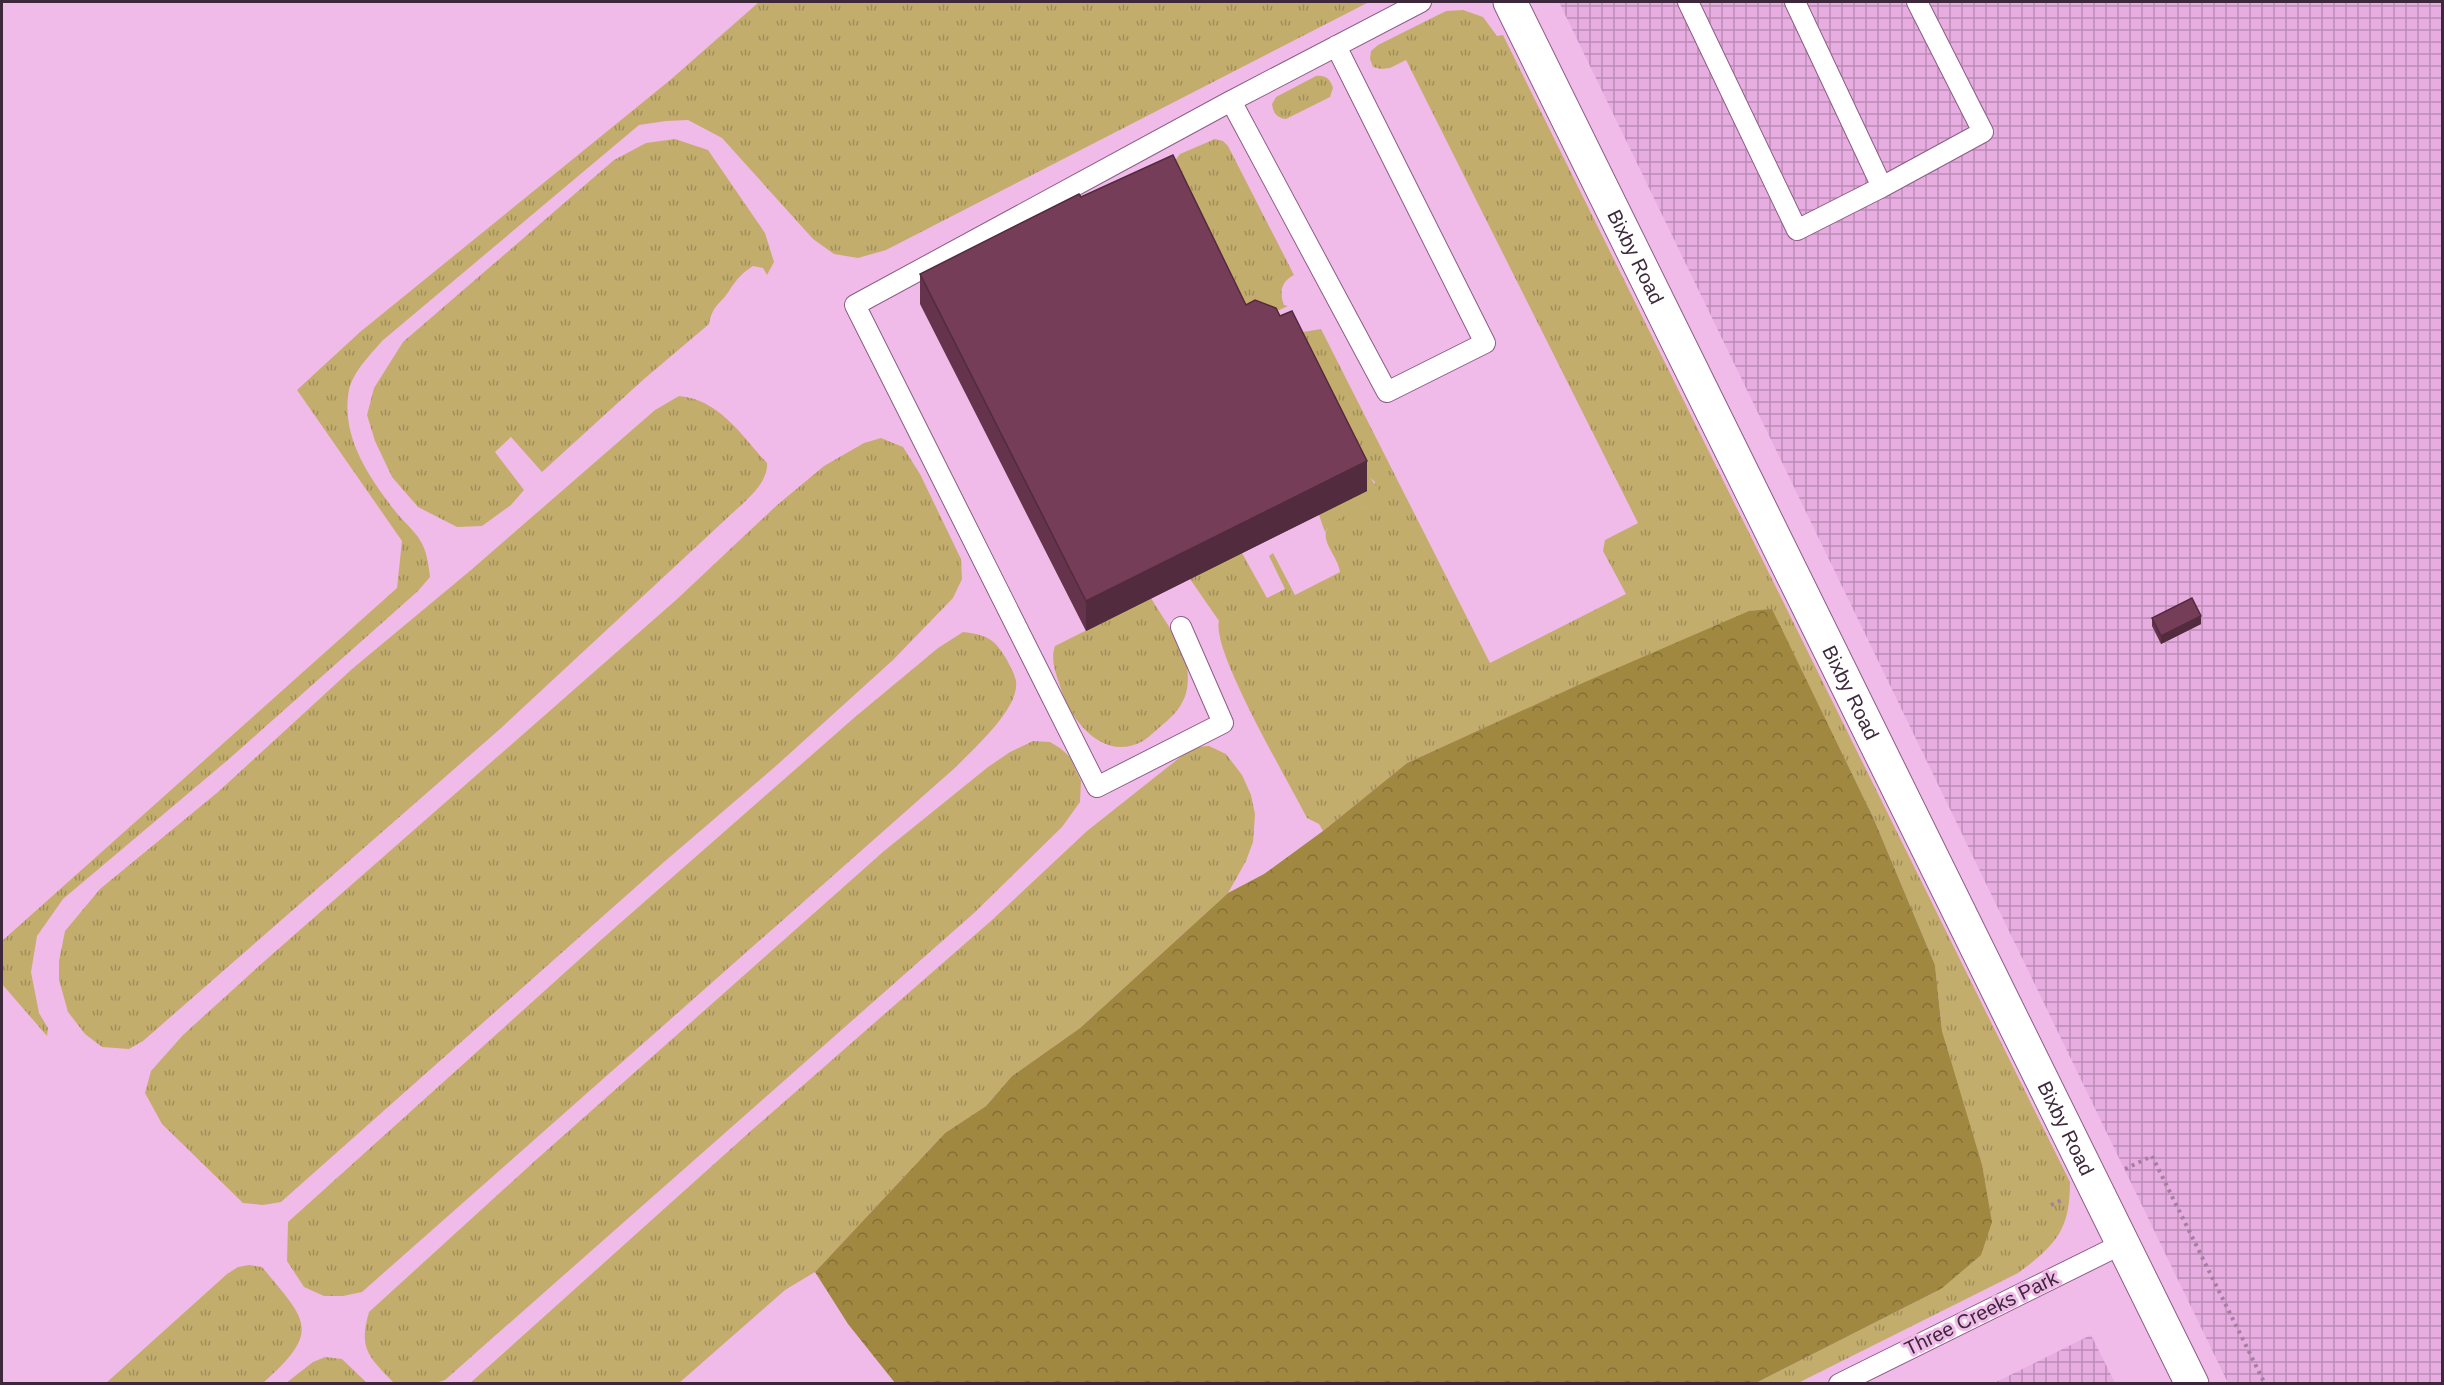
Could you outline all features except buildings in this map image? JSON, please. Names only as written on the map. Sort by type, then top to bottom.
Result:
[{"type":"street","name":"Bixby Road","points":[[1510,2],[2192,1383]]},
{"type":"lane","points":[[1181,627],[1223,723],[1097,787],[855,305],[1232,101],[1421,2]]},
{"type":"lane","points":[[1688,2],[1797,230],[1983,132],[1917,2]]},
{"type":"lane","points":[[1795,2],[1882,187]]},
{"type":"lane","points":[[1232,101],[1388,392],[1485,343],[1336,46]]},
{"type":"lane","name":"Three Creeks Park","points":[[1839,1383],[2124,1243]]},
{"type":"path","points":[[2051,1205],[2152,1156],[2265,1383]]},
{"type":"shaded area","points":[[1559,2],[2442,2],[2442,1383],[2228,1383]]},
{"type":"shaded area","points":[[2091,1335],[2115,1383],[1994,1383]]},
{"type":"green space","points":[[759,2],[1369,2],[886,250],[858,258],[834,254],[813,239],[722,138],[688,120],[639,125],[382,341],[358,370],[351,383],[347,406],[348,421],[357,451],[371,478],[397,514],[417,535],[425,551],[430,577],[418,591],[229,759],[63,899],[37,936],[31,972],[39,1013],[48,1028],[47,1036],[2,984],[2,941],[397,588],[402,541],[297,390],[360,332],[669,81]]},
{"type":"green space","points":[[1463,10],[1483,17],[1497,36],[1503,35],[2070,1182],[2064,1225],[2051,1245],[2018,1273],[1798,1383],[1756,1383],[1941,1289],[1955,1082],[1942,1031],[1935,965],[1873,817],[1772,610],[1564,692],[1407,763],[1323,831],[1319,824],[1307,818],[1270,749],[1227,660],[1220,637],[1219,621],[1190,579],[1242,553],[1267,598],[1285,589],[1269,556],[1273,553],[1295,595],[1340,572],[1329,547],[1326,531],[1330,524],[1343,515],[1367,507],[1375,482],[1356,458],[1295,326],[1303,332],[1321,329],[1490,663],[1626,594],[1603,551],[1605,540],[1638,523],[1406,60],[1390,68],[1381,69],[1373,67],[1370,59],[1371,51],[1378,45],[1446,11]]},
{"type":"green space","points":[[1316,76],[1325,77],[1330,82],[1333,88],[1330,97],[1286,119],[1280,118],[1273,110],[1272,104],[1276,97]]},
{"type":"green space","points":[[675,139],[708,150],[765,233],[774,262],[767,275],[763,268],[753,266],[742,274],[715,308],[709,324],[644,379],[542,472],[511,437],[495,452],[524,490],[511,505],[482,526],[457,527],[418,507],[392,477],[375,441],[367,415],[374,388],[403,342],[614,160],[646,143]]},
{"type":"green space","points":[[1215,139],[1223,141],[1228,146],[1294,275],[1286,281],[1282,288],[1282,300],[1284,305],[1288,306],[1264,317],[1259,331],[1148,196],[1180,154]]},
{"type":"green space","points":[[679,396],[706,404],[718,411],[729,420],[767,463],[763,479],[752,494],[500,729],[143,1041],[129,1049],[102,1047],[85,1034],[68,1012],[59,980],[59,961],[65,931],[100,889],[218,792],[352,669],[471,570],[655,410]]},
{"type":"green space","points":[[881,438],[903,447],[920,474],[961,559],[962,579],[953,598],[893,660],[777,765],[664,862],[281,1202],[263,1205],[243,1203],[162,1124],[145,1093],[151,1071],[183,1035],[260,965],[676,600],[776,506],[824,466],[864,443]]},
{"type":"green space","points":[[1356,458],[1379,490],[1376,498],[1365,508],[1339,519],[1325,532],[1319,515]]},
{"type":"green space","points":[[1151,598],[1177,640],[1185,658],[1188,677],[1186,694],[1174,714],[1143,741],[1128,746],[1115,746],[1102,742],[1090,734],[1072,712],[1055,671],[1053,661],[1055,646]]},
{"type":"green space","points":[[1772,609],[1873,817],[1935,965],[1942,1031],[1982,1165],[1992,1222],[1981,1255],[1941,1289],[1756,1383],[895,1383],[848,1324],[815,1272],[945,1133],[986,1106],[1012,1076],[1080,1028],[1228,893],[1264,874],[1323,831],[1407,763],[1749,611]]},
{"type":"green space","points":[[963,632],[984,636],[994,642],[1007,660],[1016,681],[1015,692],[1004,715],[957,766],[362,1292],[343,1296],[324,1296],[304,1287],[287,1261],[288,1222],[602,939],[855,717],[938,648]]},
{"type":"green space","points":[[1033,741],[1050,742],[1060,748],[1070,757],[1081,781],[1080,802],[1062,827],[974,913],[445,1380],[435,1383],[394,1383],[372,1359],[365,1344],[369,1312],[537,1159],[884,851],[988,767],[1010,752]]},
{"type":"green space","points":[[1209,746],[1226,754],[1242,775],[1251,795],[1255,814],[1253,842],[1246,861],[1228,893],[1080,1028],[1012,1076],[986,1106],[945,1133],[815,1272],[785,1290],[679,1383],[469,1384],[753,1129],[992,920],[1087,831],[1193,747]]},
{"type":"green space","points":[[249,1265],[262,1267],[298,1314],[301,1326],[300,1338],[294,1351],[263,1383],[106,1383],[227,1274],[238,1267]]},
{"type":"green space","points":[[325,1357],[342,1359],[367,1383],[286,1383],[313,1362]]}]
